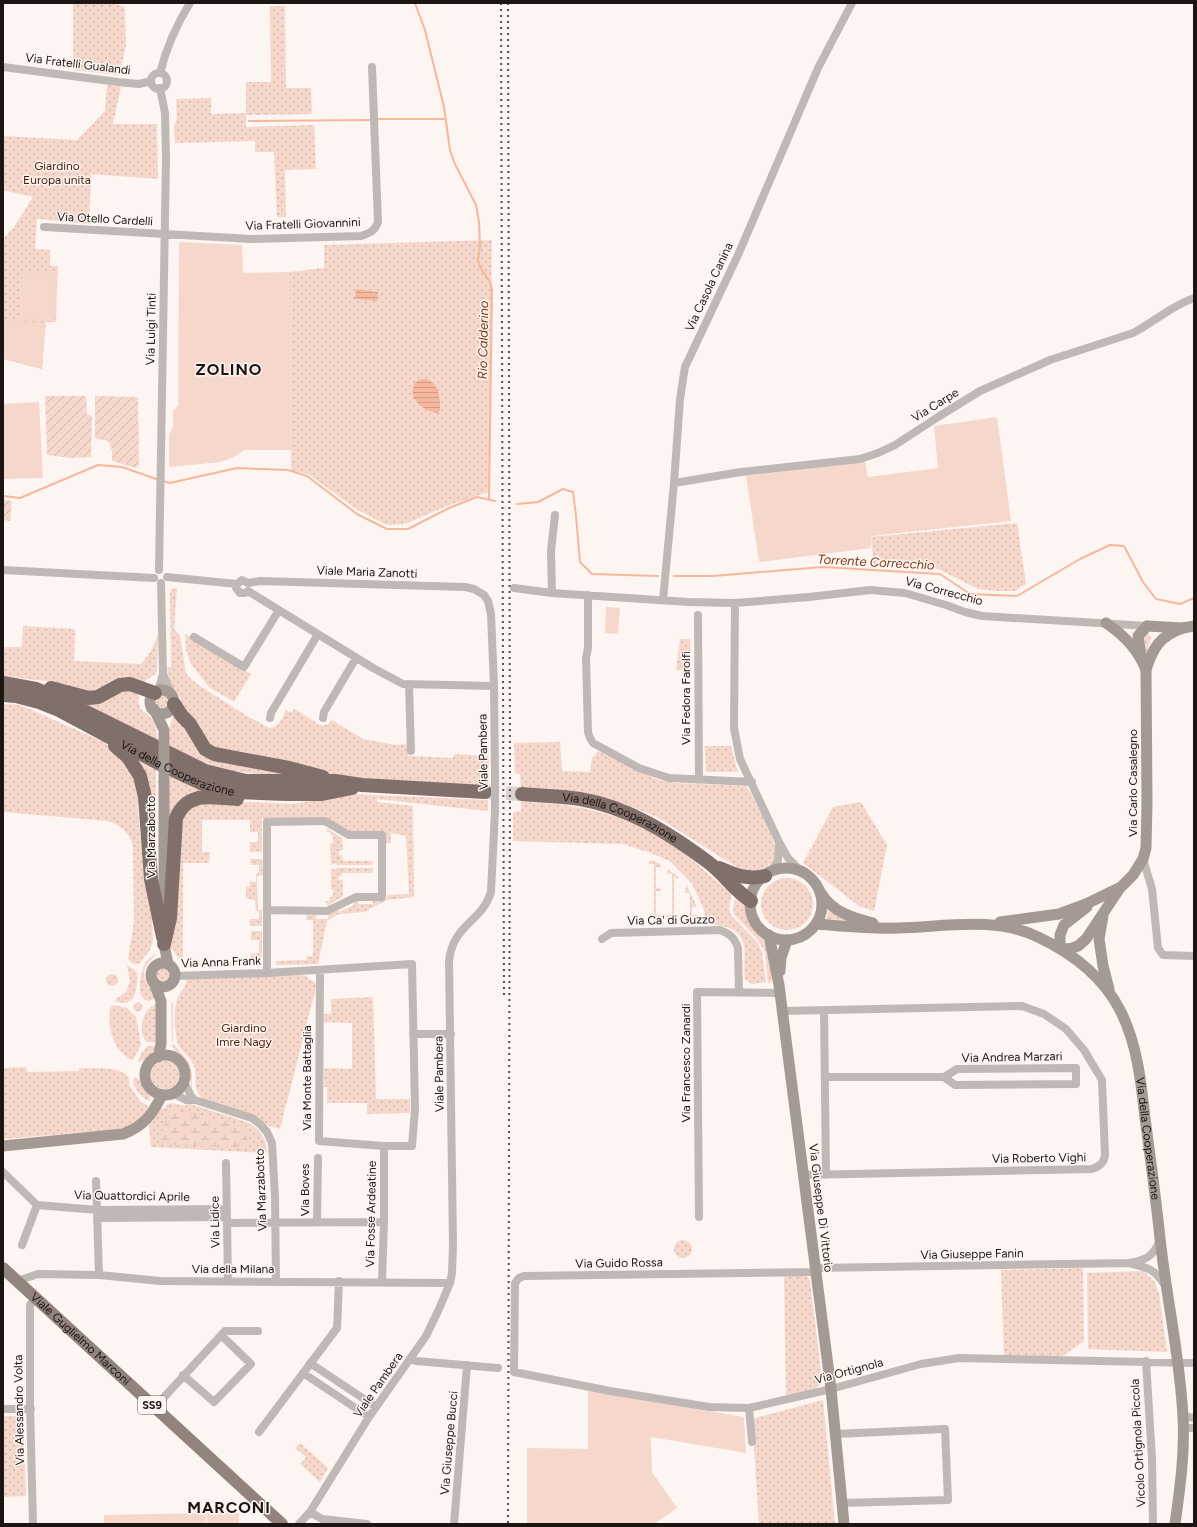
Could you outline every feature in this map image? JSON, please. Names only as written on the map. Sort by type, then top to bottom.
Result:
[{"type":"highway","points":[[5,688],[38,685],[89,698],[98,697],[120,685],[130,684],[156,692]]},
{"type":"highway","name":"Via della Cooperazione","points":[[5,688],[59,710],[162,766],[205,785],[234,792],[286,794],[322,794],[362,786]]},
{"type":"highway","name":"Via della Cooperazione","points":[[5,688],[36,689],[58,698],[205,771],[246,781],[335,781],[362,786],[485,792]]},
{"type":"highway","points":[[171,703],[190,724],[205,749],[214,754],[288,768],[335,781]]},
{"type":"highway","points":[[94,729],[128,757],[140,776],[145,797],[151,879],[164,944]]},
{"type":"highway","points":[[164,944],[170,918],[176,818],[180,808],[189,801],[202,797],[284,800],[322,794]]},
{"type":"highway","name":"Via della Cooperazione","points":[[522,794],[580,799],[612,808],[642,819],[688,847],[710,863],[751,901]]},
{"type":"highway","name":"Via della Cooperazione","points":[[710,863],[734,875],[748,878],[768,874]]},
{"type":"main road","name":"Viale Guglielmo Marconi","points":[[3,1268],[282,1524]]},
{"type":"street","points":[[160,73],[163,61],[190,3]]},
{"type":"street","name":"Via Casola Canina","points":[[663,600],[680,399],[685,367],[738,255],[818,68],[852,3]]},
{"type":"street","name":"Via Fratelli Gualandi","points":[[3,67],[118,82],[140,84],[151,81]]},
{"type":"street","name":"Via Fratelli Giovannini","points":[[164,234],[251,239],[361,236],[370,233],[376,228],[378,222],[372,67]]},
{"type":"street","points":[[160,73],[164,74],[167,80],[165,86],[160,88],[154,87],[151,81],[154,75],[160,73]]},
{"type":"street","name":"Via Luigi Tinti","points":[[159,570],[165,113],[160,88]]},
{"type":"street","name":"Via Otello Cardelli","points":[[44,227],[164,234]]},
{"type":"street","name":"Via Carpe","points":[[674,483],[741,472],[860,459],[878,453],[895,445],[980,391],[1050,360],[1133,333],[1146,326],[1167,310],[1194,298]]},
{"type":"street","points":[[552,593],[551,551],[555,515]]},
{"type":"street","points":[[3,570],[154,578],[156,581],[164,580]]},
{"type":"street","points":[[154,578],[156,572],[159,570],[164,571],[162,674],[156,692],[151,699],[152,706],[160,713],[171,703]]},
{"type":"street","name":"Viale Maria Zanotti","points":[[164,580],[237,584],[242,580],[248,587]]},
{"type":"street","name":"Viale Maria Zanotti","points":[[237,584],[236,588],[240,593],[245,593],[248,587],[260,581],[465,587],[474,589],[484,595]]},
{"type":"street","points":[[248,587],[279,610],[356,658],[403,684],[494,686]]},
{"type":"street","points":[[514,588],[552,593],[663,600]]},
{"type":"street","name":"Via Correcchio","points":[[663,600],[735,603],[870,590],[905,592],[965,612],[982,616],[1183,628],[1194,626]]},
{"type":"street","name":"Viale Pambera","points":[[299,1524],[310,1512],[376,1407],[426,1336],[450,1283],[452,1274],[451,1034],[449,961],[450,952],[459,934],[484,908],[492,892],[495,811],[494,686],[492,632],[488,601],[484,595]]},
{"type":"street","points":[[588,595],[588,648],[586,658],[588,732],[593,743],[640,768],[669,778],[752,782]]},
{"type":"street","points":[[735,603],[734,728],[740,759],[788,858],[815,884],[819,890],[822,904],[819,918],[810,931],[803,936],[787,940],[777,939],[762,930],[753,917],[751,901],[753,891],[758,883],[768,874],[778,860],[779,842]]},
{"type":"street","points":[[194,637],[244,668],[279,610]]},
{"type":"street","name":"Via Fedora Farolfi","points":[[698,615],[699,780]]},
{"type":"street","points":[[1106,623],[1146,655]]},
{"type":"street","name":"Via Carlo Casalegno","points":[[1104,896],[1064,925],[1060,935],[1060,948],[1070,949],[1078,946],[1086,939],[1120,888],[1133,875],[1143,859],[1146,848],[1148,802],[1146,655],[1153,641],[1152,633],[1147,626]]},
{"type":"street","name":"Via Carlo Casalegno","points":[[1146,655],[1166,636],[1183,628]]},
{"type":"street","points":[[270,718],[271,713],[318,634]]},
{"type":"street","points":[[323,718],[324,712],[356,658]]},
{"type":"street","points":[[162,674],[171,703]]},
{"type":"street","points":[[409,684],[411,751]]},
{"type":"street","points":[[156,692],[166,690],[171,703]]},
{"type":"street","name":"Via Marzabotto","points":[[162,964],[164,944],[164,731],[171,703]]},
{"type":"street","name":"Via Marzabotto","points":[[154,709],[164,731]]},
{"type":"street","name":"Via Anna Frank","points":[[267,910],[327,912],[356,897],[382,897],[382,835],[349,835],[325,821],[267,822],[267,910],[268,973]]},
{"type":"street","points":[[1143,859],[1152,889],[1158,948],[1163,955],[1194,956]]},
{"type":"street","points":[[768,874],[786,868],[801,871]]},
{"type":"street","name":"Via della Cooperazione","points":[[815,884],[825,901],[838,911],[859,919],[896,928]]},
{"type":"street","name":"Via Carlo Casalegno","points":[[982,924],[1059,914],[1120,888]]},
{"type":"street","name":"Via Carlo Casalegno","points":[[1104,912],[1099,939],[1103,966],[1111,995]]},
{"type":"street","name":"Via della Cooperazione","points":[[816,924],[896,928],[982,924],[1021,930],[1060,948],[1076,958],[1090,971],[1111,995],[1126,1025],[1136,1060],[1151,1160],[1166,1287],[1189,1417],[1189,1428],[1175,1524]]},
{"type":"street","name":"Via Ca' di Guzzo","points":[[602,940],[610,933],[720,930],[727,933],[736,941],[738,948],[739,992]]},
{"type":"street","name":"Via Giuseppe Di Vittorio","points":[[769,935],[779,989],[804,1175],[831,1389],[844,1524]]},
{"type":"street","name":"Via Giuseppe Di Vittorio","points":[[779,989],[781,958],[787,940]]},
{"type":"street","name":"Via Marzabotto","points":[[158,1057],[161,1044],[161,1000],[152,980],[151,973],[154,967],[162,964],[173,969],[173,980]]},
{"type":"street","name":"Via Monte Battaglia","points":[[412,964],[414,1109],[412,1146],[384,1146],[319,1141],[320,971],[412,964]]},
{"type":"street","name":"Via Anna Frank","points":[[173,980],[320,971]]},
{"type":"street","points":[[154,983],[164,987],[173,980]]},
{"type":"street","points":[[171,1056],[167,1035],[167,994],[173,980]]},
{"type":"street","name":"Via Francesco Zanardi","points":[[699,1217],[697,992],[739,992],[779,989]]},
{"type":"street","name":"Via Roberto Vighi","points":[[782,1011],[1022,1006],[1044,1014],[1066,1029],[1084,1050],[1102,1080],[1105,1155],[1100,1165],[1089,1169],[804,1175]]},
{"type":"street","points":[[824,1010],[826,1174]]},
{"type":"street","points":[[413,1034],[451,1034]]},
{"type":"street","points":[[164,1055],[171,1056],[177,1059],[181,1064],[185,1076],[184,1082],[181,1087],[173,1093],[157,1093],[148,1086],[145,1074],[150,1062],[164,1055]]},
{"type":"street","name":"Via Andrea Marzari","points":[[825,1077],[944,1077],[957,1069],[1076,1068],[1076,1084],[955,1085],[944,1077]]},
{"type":"street","points":[[184,1082],[191,1096],[195,1100]]},
{"type":"street","points":[[3,1146],[123,1134],[143,1124],[151,1115],[154,1096],[157,1093]]},
{"type":"street","name":"Via Marzabotto","points":[[173,1093],[186,1100],[195,1100],[252,1118],[267,1132],[273,1149],[276,1281]]},
{"type":"street","name":"Via Fosse Ardeatine","points":[[382,1282],[384,1146]]},
{"type":"street","name":"Via Boves","points":[[317,1222],[318,1158]]},
{"type":"street","name":"Via Lidice","points":[[226,1163],[228,1281]]},
{"type":"street","points":[[3,1172],[37,1205],[22,1245]]},
{"type":"street","points":[[96,1181],[98,1214],[98,1275]]},
{"type":"street","name":"Via Quattordici Aprile","points":[[37,1205],[98,1214],[227,1220]]},
{"type":"street","name":"Via Quattordici Aprile","points":[[98,1214],[226,1209]]},
{"type":"street","name":"Via Boves","points":[[227,1220],[275,1223],[384,1222]]},
{"type":"street","points":[[1148,1257],[1156,1250],[1160,1240]]},
{"type":"street","points":[[1148,1257],[1157,1258],[1163,1262]]},
{"type":"street","name":"Via Giuseppe Fanin","points":[[1129,1264],[1148,1257]]},
{"type":"street","name":"Via Giuseppe Fanin","points":[[816,1270],[1129,1264],[1154,1268],[1163,1262]]},
{"type":"street","points":[[1149,1268],[1159,1275],[1166,1287]]},
{"type":"street","name":"Via Guido Rossa","points":[[514,1372],[514,1283],[519,1278],[524,1276],[816,1270]]},
{"type":"street","name":"Via della Milana","points":[[17,1281],[38,1274],[98,1275],[160,1281],[450,1283]]},
{"type":"street","points":[[259,1432],[337,1328],[339,1282]]},
{"type":"street","name":"Via Alessandro Volta","points":[[33,1524],[30,1305],[36,1297]]},
{"type":"street","points":[[154,1407],[225,1331],[258,1331]]},
{"type":"street","points":[[183,1375],[214,1402],[251,1364],[221,1335]]},
{"type":"street","name":"Via Ortignola","points":[[514,1372],[610,1391],[709,1407],[749,1408],[831,1389],[921,1364],[959,1358],[1194,1363]]},
{"type":"street","points":[[411,1359],[416,1361],[498,1368]]},
{"type":"street","name":"Vicolo Ortignola Piccola","points":[[1146,1361],[1152,1459],[1153,1524]]},
{"type":"street","points":[[310,1363],[376,1407]]},
{"type":"street","name":"Via Giuseppe Bucci","points":[[454,1524],[467,1365]]},
{"type":"street","points":[[303,1373],[370,1417]]},
{"type":"street","points":[[749,1408],[752,1442]]},
{"type":"street","points":[[3,1409],[31,1409]]},
{"type":"street","points":[[836,1434],[945,1429],[948,1500],[842,1503]]},
{"type":"street","points":[[310,1512],[322,1519],[367,1524]]},
{"type":"green space","points":[[73,3],[112,3],[125,7],[126,46],[119,75],[73,70]]},
{"type":"green space","points":[[270,6],[285,6],[286,88],[311,88],[312,114],[246,115],[246,127],[314,125],[316,169],[285,170],[286,217],[277,217],[274,152],[255,152],[255,141],[175,143],[174,126],[177,119],[176,99],[211,98],[211,114],[246,113],[246,82],[271,82]]},
{"type":"green space","name":"Giardino Europa unita","points":[[107,85],[121,87],[113,124],[157,124],[158,179],[91,174],[89,224],[37,219],[35,249],[50,250],[50,266],[58,266],[56,322],[46,322],[42,369],[3,359],[3,239],[14,227],[33,197],[3,190],[3,136],[77,140],[105,111]]},
{"type":"green space","points":[[492,240],[489,492],[447,506],[405,524],[387,525],[358,510],[308,474],[291,470],[290,272],[324,268],[324,245]]},
{"type":"green space","points":[[179,242],[242,245],[243,273],[290,272],[291,450],[244,450],[234,457],[221,462],[169,467],[169,435],[173,427],[173,410],[175,410],[178,405]]},
{"type":"green space","points":[[22,272],[56,274],[54,321],[20,319]]},
{"type":"green space","points":[[3,321],[45,323],[42,369],[3,359]]},
{"type":"green space","points":[[45,396],[86,396],[87,414],[92,416],[91,457],[71,458],[47,455]]},
{"type":"green space","points":[[95,396],[138,397],[139,465],[136,468],[112,461],[112,450],[108,441],[95,438]]},
{"type":"green space","points":[[39,402],[43,478],[3,479],[3,404]]},
{"type":"green space","points":[[997,417],[1011,521],[871,536],[871,548],[759,562],[746,476],[865,461],[868,477],[938,468],[934,426]]},
{"type":"green space","points":[[3,500],[12,501],[10,521],[3,520]]},
{"type":"green space","points":[[1017,523],[1026,584],[1015,591],[978,589],[938,569],[914,562],[884,567],[874,565],[871,537]]},
{"type":"green space","points":[[177,588],[174,629],[180,636],[186,673],[197,684],[247,716],[269,728],[272,728],[280,722],[286,710],[291,713],[294,709],[320,725],[327,725],[332,720],[363,739],[395,745],[408,744],[408,756],[453,758],[454,754],[489,756],[488,787],[345,777],[215,749],[208,744],[181,705],[180,697],[172,686],[168,675],[167,667],[171,667],[170,593],[172,589]]},
{"type":"green space","points":[[606,607],[620,608],[618,634],[605,633]]},
{"type":"green space","points":[[23,626],[75,629],[74,661],[141,664],[151,651],[158,635],[157,672],[143,684],[91,693],[53,682],[3,676],[3,647],[22,647]]},
{"type":"green space","points":[[1147,632],[1151,637],[1146,658],[1141,635]]},
{"type":"green space","points":[[185,634],[251,674],[234,702],[209,687],[191,664],[186,650]]},
{"type":"green space","points":[[680,639],[690,639],[691,670],[676,670]]},
{"type":"green space","points":[[121,690],[140,691],[140,708],[155,724],[157,730],[157,741],[79,700]]},
{"type":"green space","points":[[160,695],[166,695],[170,699],[170,705],[166,709],[160,709],[156,705],[156,699]]},
{"type":"green space","points":[[3,704],[20,705],[104,742],[123,759],[136,778],[143,810],[137,802],[145,882],[152,917],[153,941],[150,950],[139,964],[133,964],[128,959],[134,921],[133,846],[127,833],[121,827],[108,821],[3,812]]},
{"type":"green space","points":[[175,714],[198,746],[306,778],[239,772],[211,765],[193,758],[170,746],[170,725]]},
{"type":"green space","points":[[560,742],[562,771],[590,772],[592,758],[598,751],[658,780],[677,783],[746,786],[761,812],[773,840],[775,856],[773,860],[766,867],[758,870],[743,870],[657,817],[624,804],[587,793],[521,788],[520,774],[515,773],[514,743]]},
{"type":"green space","points":[[705,746],[731,746],[738,772],[706,772]]},
{"type":"green space","points":[[132,757],[156,770],[156,874]]},
{"type":"green space","points":[[170,776],[216,793],[182,800],[168,886],[168,787],[170,786]]},
{"type":"green space","points":[[354,794],[488,800],[488,811],[377,799],[377,802],[413,806],[414,897],[387,900],[364,912],[339,914],[327,921],[318,964],[277,965],[275,961],[306,960],[307,956],[313,956],[313,920],[306,920],[306,915],[316,915],[316,919],[328,919],[328,914],[338,909],[339,912],[354,905],[353,901],[358,900],[358,904],[373,904],[373,900],[387,899],[387,895],[409,894],[406,836],[391,833],[391,843],[386,843],[386,832],[351,831],[327,818],[262,819],[262,852],[250,852],[250,842],[258,842],[258,832],[250,832],[250,820],[202,820],[202,852],[210,852],[209,863],[183,863],[183,962],[186,964],[250,963],[251,954],[259,953],[259,940],[251,940],[251,931],[262,931],[262,958],[259,958],[256,965],[185,966],[173,949],[170,949],[180,816],[191,804],[255,802],[292,804]]},
{"type":"green space","points":[[521,802],[561,805],[600,812],[638,825],[673,845],[732,893],[729,908],[731,915],[757,942],[762,952],[766,982],[752,984],[745,979],[744,945],[741,937],[735,931],[720,925],[685,925],[687,923],[705,922],[705,912],[692,884],[671,862],[654,854],[623,844],[513,841],[513,812],[521,811]]},
{"type":"green space","points":[[861,802],[887,845],[874,911],[859,906],[803,863],[833,807]]},
{"type":"green space","points":[[327,828],[342,838],[343,850],[339,851],[339,855],[342,855],[343,861],[373,861],[373,865],[337,865],[335,863],[331,865],[330,843],[333,843],[333,836],[331,836],[330,832],[327,832]]},
{"type":"green space","points":[[250,859],[262,859],[263,875],[257,876],[258,910],[262,910],[262,926],[250,926],[250,919],[259,919],[259,911],[256,911],[255,900],[246,898],[246,887],[250,887],[250,882],[256,882],[256,874],[259,873],[259,865],[251,865]]},
{"type":"green space","points":[[651,860],[660,864],[661,867],[656,867],[656,888],[661,889],[661,891],[656,891],[656,915],[661,915],[661,917],[649,917],[649,915],[654,915],[654,864],[649,864],[649,861]]},
{"type":"green space","points":[[331,868],[335,870],[337,868],[373,868],[373,873],[342,873],[342,876],[338,876],[339,880],[343,880],[343,896],[327,906],[326,901],[330,901],[330,897],[333,896],[333,889],[331,889]]},
{"type":"green space","points":[[667,870],[679,878],[674,878],[674,915],[679,915],[679,917],[667,917],[667,915],[672,915],[672,874],[667,874]]},
{"type":"green space","points":[[782,878],[792,878],[802,882],[809,889],[813,899],[813,909],[809,919],[802,926],[792,930],[782,930],[772,926],[765,919],[761,909],[761,899],[765,889],[772,882]]},
{"type":"green space","points":[[687,886],[697,907],[692,907],[692,915],[697,915],[697,917],[685,917],[685,915],[690,915],[690,893],[685,893],[685,888]]},
{"type":"green space","points":[[736,896],[744,903],[753,927],[764,939],[769,949],[772,979],[770,983],[768,983],[765,952],[758,940],[734,914],[733,908]]},
{"type":"green space","points":[[828,910],[849,921],[826,919]]},
{"type":"green space","points":[[156,953],[148,963],[144,972],[148,986],[156,998],[149,1001],[144,999],[141,995],[140,980],[146,962]]},
{"type":"green space","points":[[127,966],[133,968],[137,973],[136,988],[132,1000],[125,1003],[120,1003],[115,1001],[126,992],[130,981]]},
{"type":"green space","points":[[160,967],[166,967],[171,972],[169,981],[166,983],[160,983],[155,978],[155,972]]},
{"type":"green space","points":[[110,974],[114,974],[118,980],[114,986],[110,986],[106,982],[106,978]]},
{"type":"green space","name":"Giardino Imre Nagy","points":[[304,975],[317,984],[280,1129],[267,1125],[259,1118],[207,1102],[202,1098],[197,1090],[194,1066],[178,1045],[176,1037],[176,1004],[178,997],[186,984],[187,978]]},
{"type":"green space","points":[[373,997],[376,1099],[410,1099],[410,1113],[367,1114],[367,1103],[327,1103],[327,1087],[324,1087],[324,1068],[352,1069],[352,1023],[324,1022],[324,1014],[331,1014],[331,999]]},
{"type":"green space","points":[[138,1002],[143,1007],[138,1012],[133,1007]]},
{"type":"green space","points":[[158,1003],[158,1042],[147,1042],[142,1032],[143,1020],[148,1009]]},
{"type":"green space","points":[[171,1003],[173,1003],[172,1042]]},
{"type":"green space","points":[[113,1005],[127,1008],[136,1017],[141,1045],[133,1060],[120,1051],[113,1038],[110,1023],[110,1008]]},
{"type":"green space","points":[[174,1045],[189,1062],[192,1073],[192,1089],[189,1066],[172,1046]]},
{"type":"green space","points":[[148,1046],[156,1046],[149,1056],[138,1062],[142,1053]]},
{"type":"green space","points":[[165,1061],[175,1065],[179,1075],[175,1085],[165,1089],[155,1085],[151,1075],[155,1065]]},
{"type":"green space","points":[[26,1067],[27,1072],[79,1071],[79,1068],[106,1068],[121,1071],[129,1078],[129,1085],[141,1102],[148,1106],[138,1120],[122,1129],[3,1139],[3,1068]]},
{"type":"green space","points":[[135,1077],[146,1087],[150,1101],[141,1096],[137,1090],[133,1080]]},
{"type":"green space","points":[[172,1103],[186,1106],[187,1103],[250,1123],[259,1131],[265,1140],[267,1153],[151,1147],[149,1127],[160,1108],[163,1109],[168,1104]]},
{"type":"green space","points":[[173,1109],[244,1127],[247,1132],[247,1147],[164,1145],[161,1137],[168,1112]]},
{"type":"green space","points":[[683,1240],[689,1243],[692,1249],[689,1255],[683,1258],[677,1255],[674,1249],[677,1243]]},
{"type":"green space","points":[[1083,1268],[1084,1341],[1060,1358],[1004,1358],[1001,1270]]},
{"type":"green space","points":[[1143,1271],[1154,1281],[1159,1293],[1167,1352],[1088,1349],[1087,1273]]},
{"type":"green space","points":[[784,1275],[800,1275],[808,1277],[810,1281],[822,1380],[820,1385],[812,1390],[786,1396]]},
{"type":"green space","points":[[588,1391],[744,1417],[746,1453],[651,1437],[652,1472],[677,1508],[654,1524],[527,1524],[527,1448],[588,1449]]},
{"type":"green space","points":[[823,1400],[835,1524],[759,1524],[752,1419]]},
{"type":"green space","points":[[3,1416],[23,1416],[26,1496],[3,1497]]},
{"type":"green space","points":[[300,1443],[328,1468],[320,1482],[300,1464],[306,1457],[295,1448]]},
{"type":"green space","points":[[206,1513],[206,1524],[104,1524],[104,1515]]},
{"type":"green space","points":[[207,1513],[239,1513],[239,1524],[207,1524]]},
{"type":"shaded area","points":[[356,289],[378,292],[377,301],[355,299]]},
{"type":"shaded area","points":[[422,379],[432,382],[435,385],[439,395],[440,406],[440,411],[437,413],[424,408],[416,402],[414,398],[414,385],[417,381]]},
{"type":"waterway","name":"Rio Calderino","points":[[415,3],[425,30],[444,107],[450,150],[454,162],[476,205],[479,222],[480,246],[478,260],[480,267],[490,282],[492,289],[489,500]]},
{"type":"waterway","points":[[379,119],[446,119]]},
{"type":"waterway","points":[[249,121],[370,120]]},
{"type":"waterway","name":"Torrente Correcchio","points":[[3,496],[20,498],[98,465],[122,467],[159,480]]},
{"type":"waterway","name":"Torrente Correcchio","points":[[163,481],[170,483],[237,468],[288,470],[307,476],[357,514],[387,529],[408,529],[449,508],[477,497],[495,501]]},
{"type":"waterway","name":"Torrente Correcchio","points":[[517,504],[538,502],[563,489],[573,492],[580,562],[592,574],[658,576]]},
{"type":"waterway","name":"Torrente Correcchio","points":[[674,576],[713,576],[823,567],[940,574],[970,594],[1017,596],[1080,559],[1110,545],[1124,546],[1143,582],[1156,599],[1180,604],[1194,598]]},
{"type":"tunnel","points":[[485,792],[522,794]]},
{"type":"railway","points":[[501,3],[504,999]]},
{"type":"railway","points":[[508,3],[510,775],[508,1524]]},
{"type":"district","name":"ZOLINO","points":[[229,369]]},
{"type":"district","name":"MARCONI","points":[[229,1507]]}]
